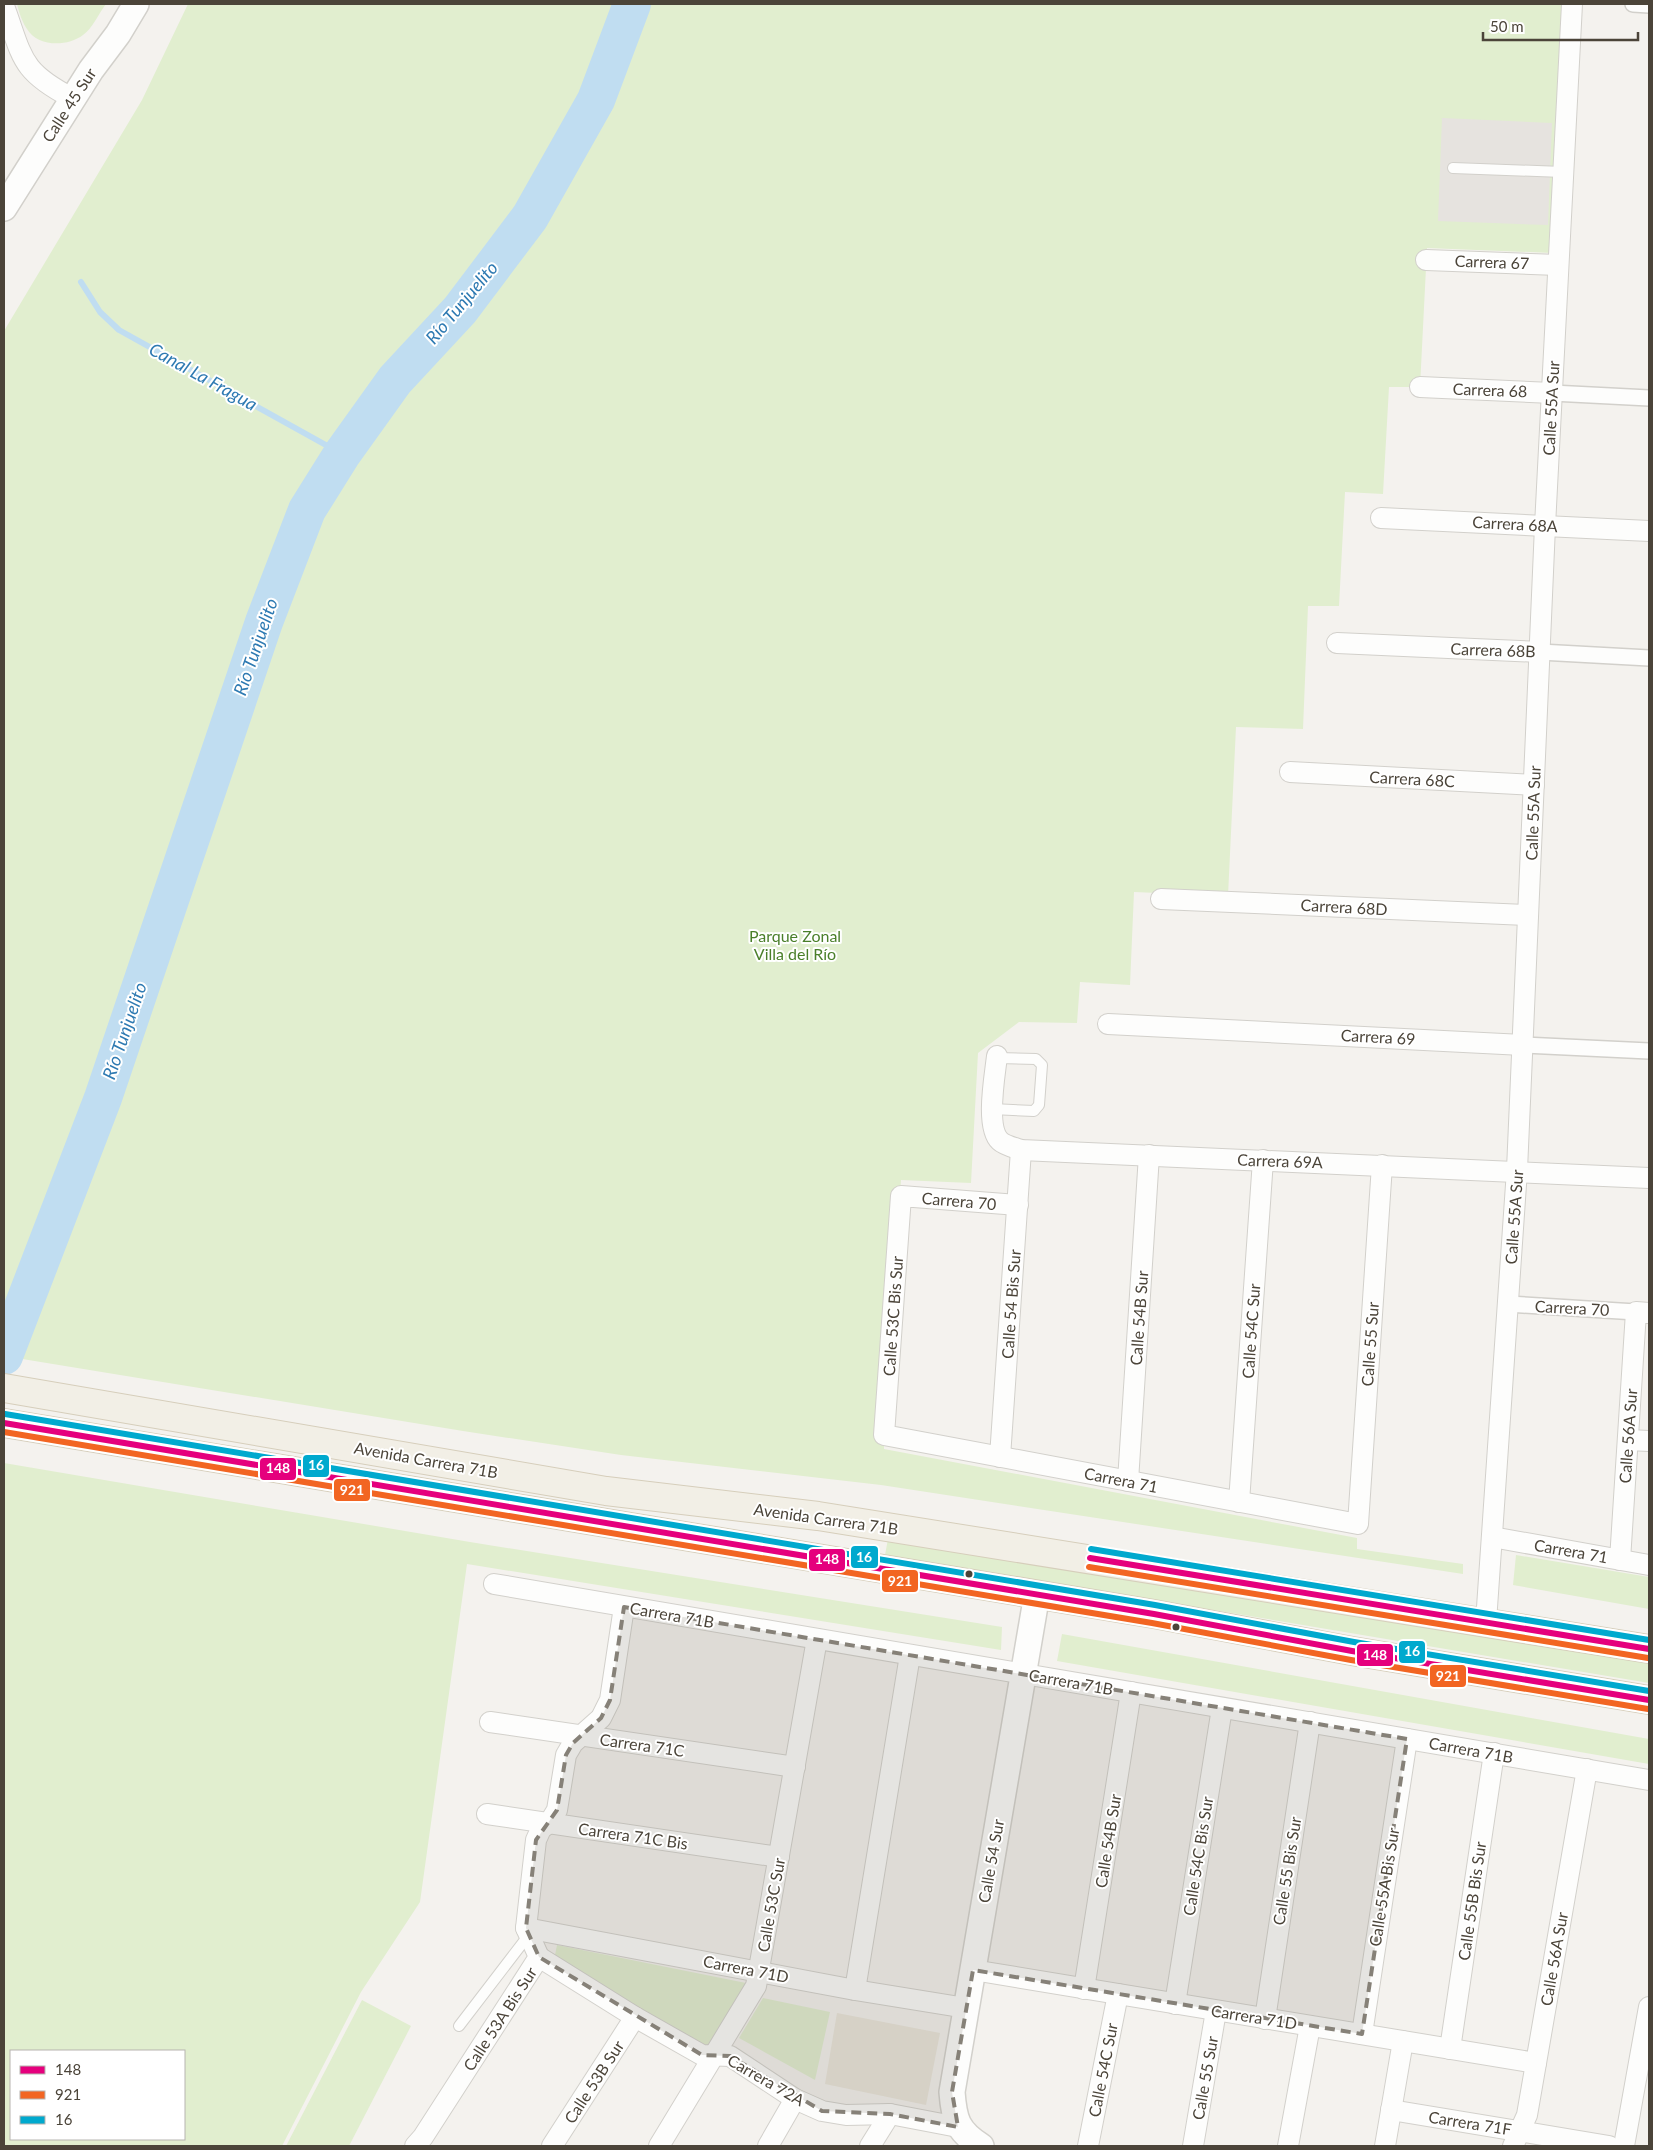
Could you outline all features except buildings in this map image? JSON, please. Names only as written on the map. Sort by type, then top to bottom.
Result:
[{"type":"main road","name":"Avenida Carrera 71B","points":[[4,1388],[606,1491],[818,1516],[1649,1649]]},
{"type":"main road","name":"Avenida Carrera 71B","points":[[4,1423],[1037,1594],[1352,1651],[1649,1700]]},
{"type":"street","name":"Calle 45 Sur","points":[[4,208],[90,70],[118,34],[136,4]]},
{"type":"street","name":"Calle 55A Sur","points":[[1486,1622],[1517,1170],[1545,526],[1572,4]]},
{"type":"street","points":[[1633,4],[1649,5]]},
{"type":"street","points":[[4,6],[21,56],[30,70],[47,85],[72,98]]},
{"type":"street","name":"Carrera 67","points":[[1426,260],[1558,265]]},
{"type":"street","name":"Carrera 68","points":[[1420,387],[1649,398]]},
{"type":"street","name":"Carrera 68A","points":[[1381,518],[1649,531]]},
{"type":"street","name":"Carrera 68B","points":[[1338,643],[1649,658]]},
{"type":"street","name":"Carrera 68C","points":[[1290,772],[1534,785]]},
{"type":"street","name":"Carrera 68D","points":[[1161,899],[1528,915]]},
{"type":"street","name":"Carrera 69","points":[[1108,1024],[1649,1051]]},
{"type":"street","name":"Carrera 69A","points":[[997,1057],[992,1109],[993,1131],[1000,1141],[1021,1150],[1517,1170],[1649,1178]]},
{"type":"street","name":"Calle 54 Bis Sur","points":[[1000,1457],[1021,1150]]},
{"type":"street","name":"Calle 54B Sur","points":[[1128,1481],[1149,1155]]},
{"type":"street","name":"Calle 54C Sur","points":[[1239,1502],[1263,1160]]},
{"type":"street","name":"Calle 55 Sur","points":[[1358,1524],[1382,1165]]},
{"type":"street","name":"Carrera 70","points":[[901,1196],[1018,1205]]},
{"type":"street","name":"Calle 53C Bis Sur","points":[[884,1436],[901,1196]]},
{"type":"street","name":"Carrera 70","points":[[1508,1304],[1643,1312]]},
{"type":"street","name":"Calle 56A Sur","points":[[1620,1560],[1628,1440],[1643,1312]]},
{"type":"street","name":"Carrera 71","points":[[884,1436],[1358,1524]]},
{"type":"street","points":[[1628,1440],[1649,1441]]},
{"type":"street","name":"Carrera 71","points":[[1492,1537],[1649,1565]]},
{"type":"street","name":"Carrera 71B","points":[[494,1584],[1649,1780]]},
{"type":"street","name":"Calle 54 Sur","points":[[958,2127],[952,2092],[1037,1594]]},
{"type":"street","points":[[527,1932],[536,1840],[541,1829],[549,1823],[557,1810],[566,1755],[573,1743],[601,1718],[610,1700],[624,1606]]},
{"type":"street","name":"Calle 53C Sur","points":[[659,2146],[756,1986],[817,1639]]},
{"type":"street","points":[[855,1990],[910,1655]]},
{"type":"street","name":"Calle 54B Sur","points":[[1084,1989],[1131,1692]]},
{"type":"street","name":"Calle 54C Bis Sur","points":[[1175,2004],[1222,1708]]},
{"type":"street","name":"Carrera 71C","points":[[490,1722],[795,1767]]},
{"type":"street","name":"Calle 55 Bis Sur","points":[[1265,2019],[1310,1722]]},
{"type":"street","name":"Calle 55A Bis Sur","points":[[1362,2034],[1407,1739]]},
{"type":"street","name":"Calle 55B Bis Sur","points":[[1450,2049],[1494,1753]]},
{"type":"street","name":"Calle 56A Sur","points":[[1517,2139],[1527,2115],[1587,1769]]},
{"type":"street","name":"Carrera 71C Bis","points":[[487,1814],[779,1857]]},
{"type":"street","name":"Carrera 71D","points":[[527,1932],[966,2008]]},
{"type":"street","name":"Calle 53A Bis Sur","points":[[415,2146],[423,2137],[539,1957],[527,1932]]},
{"type":"street","name":"Carrera 72A","points":[[539,1957],[635,2017],[702,2055],[714,2057],[717,2055],[730,2056],[795,2099],[822,2111],[846,2115],[890,2114],[958,2127]]},
{"type":"street","name":"Carrera 71D","points":[[972,1970],[1536,2063]]},
{"type":"street","name":"Calle 54C Sur","points":[[1088,2146],[1118,1994]]},
{"type":"street","points":[[1624,2146],[1649,2007]]},
{"type":"street","name":"Calle 55 Sur","points":[[1193,2146],[1216,2011]]},
{"type":"street","name":"Calle 53B Sur","points":[[552,2146],[635,2017]]},
{"type":"street","points":[[1288,2146],[1310,2026]]},
{"type":"street","points":[[1385,2146],[1403,2041]]},
{"type":"street","points":[[768,2146],[795,2099]]},
{"type":"street","name":"Carrera 71F","points":[[1391,2110],[1517,2139],[1609,2146]]},
{"type":"street","points":[[870,2146],[890,2114]]},
{"type":"street","points":[[958,2127],[968,2138],[981,2146]]},
{"type":"lane","points":[[1453,168],[1563,172]]},
{"type":"lane","points":[[992,1109],[1034,1110],[1039,1105],[1042,1065],[1040,1061],[1036,1059],[997,1057]]},
{"type":"lane","points":[[459,2026],[527,1932]]},
{"type":"highlighted area","points":[[624,1607],[1407,1739],[1362,2034],[973,1970],[952,2092],[958,2127],[890,2114],[822,2111],[730,2056],[702,2055],[539,1957],[526,1928],[536,1840],[557,1810],[566,1755],[573,1743],[601,1718],[610,1700]]},
{"type":"shaded area","points":[[1442,118],[1552,123],[1548,225],[1438,221]]},
{"type":"shaded area","points":[[837,2013],[940,2033],[926,2105],[825,2084]]},
{"type":"green space","points":[[17,4],[106,4],[83,35],[69,42],[53,43],[45,42],[32,35],[24,23]]},
{"type":"green space","name":"Parque Zonal Villa del Río","points":[[188,4],[1564,4],[1553,253],[1427,248],[1420,387],[1389,387],[1383,494],[1345,492],[1339,606],[1308,606],[1303,729],[1236,727],[1228,896],[1134,892],[1130,985],[1080,982],[1077,1023],[1019,1022],[978,1053],[971,1183],[901,1180],[884,1435],[884,1449],[1357,1538],[1357,1549],[1463,1564],[1463,1574],[881,1485],[621,1455],[4,1356],[4,331],[142,100]]},
{"type":"green space","points":[[4,1463],[470,1542],[1002,1627],[1001,1650],[467,1564],[420,1902],[361,1992],[282,2146],[4,2146]]},
{"type":"green space","points":[[888,1539],[1104,1570],[1389,1621],[1649,1662],[1649,1683],[885,1555]]},
{"type":"green space","points":[[1516,1555],[1649,1577],[1649,1609],[1513,1585]]},
{"type":"green space","points":[[1062,1634],[1649,1739],[1649,1764],[1057,1661]]},
{"type":"green space","points":[[557,1945],[746,1983],[704,2052],[638,2011],[555,1955]]},
{"type":"green space","points":[[763,1998],[830,2012],[815,2080],[739,2038]]},
{"type":"green space","points":[[362,2000],[411,2026],[349,2146],[286,2146]]},
{"type":"waterway","name":"Río Tunjuelito","points":[[4,1356],[103,1098],[264,622],[307,510],[342,454],[395,380],[460,310],[530,217],[596,100],[632,4]]},
{"type":"waterway","name":"Canal La Fragua","points":[[81,282],[100,312],[119,330],[342,454]]},
{"type":"transit line","name":"16","points":[[5,1414],[1155,1605],[1354,1642],[1649,1691]]},
{"type":"transit line","name":"148","points":[[4,1423],[1154,1614],[1352,1651],[1649,1700]]},
{"type":"transit line","name":"921","points":[[4,1432],[1152,1623],[1351,1660],[1648,1709]]},
{"type":"transit line","name":"16","points":[[1091,1549],[1649,1640]]},
{"type":"transit line","name":"148","points":[[1090,1558],[1649,1649]]},
{"type":"transit line","name":"921","points":[[1089,1567],[1648,1658]]}]
